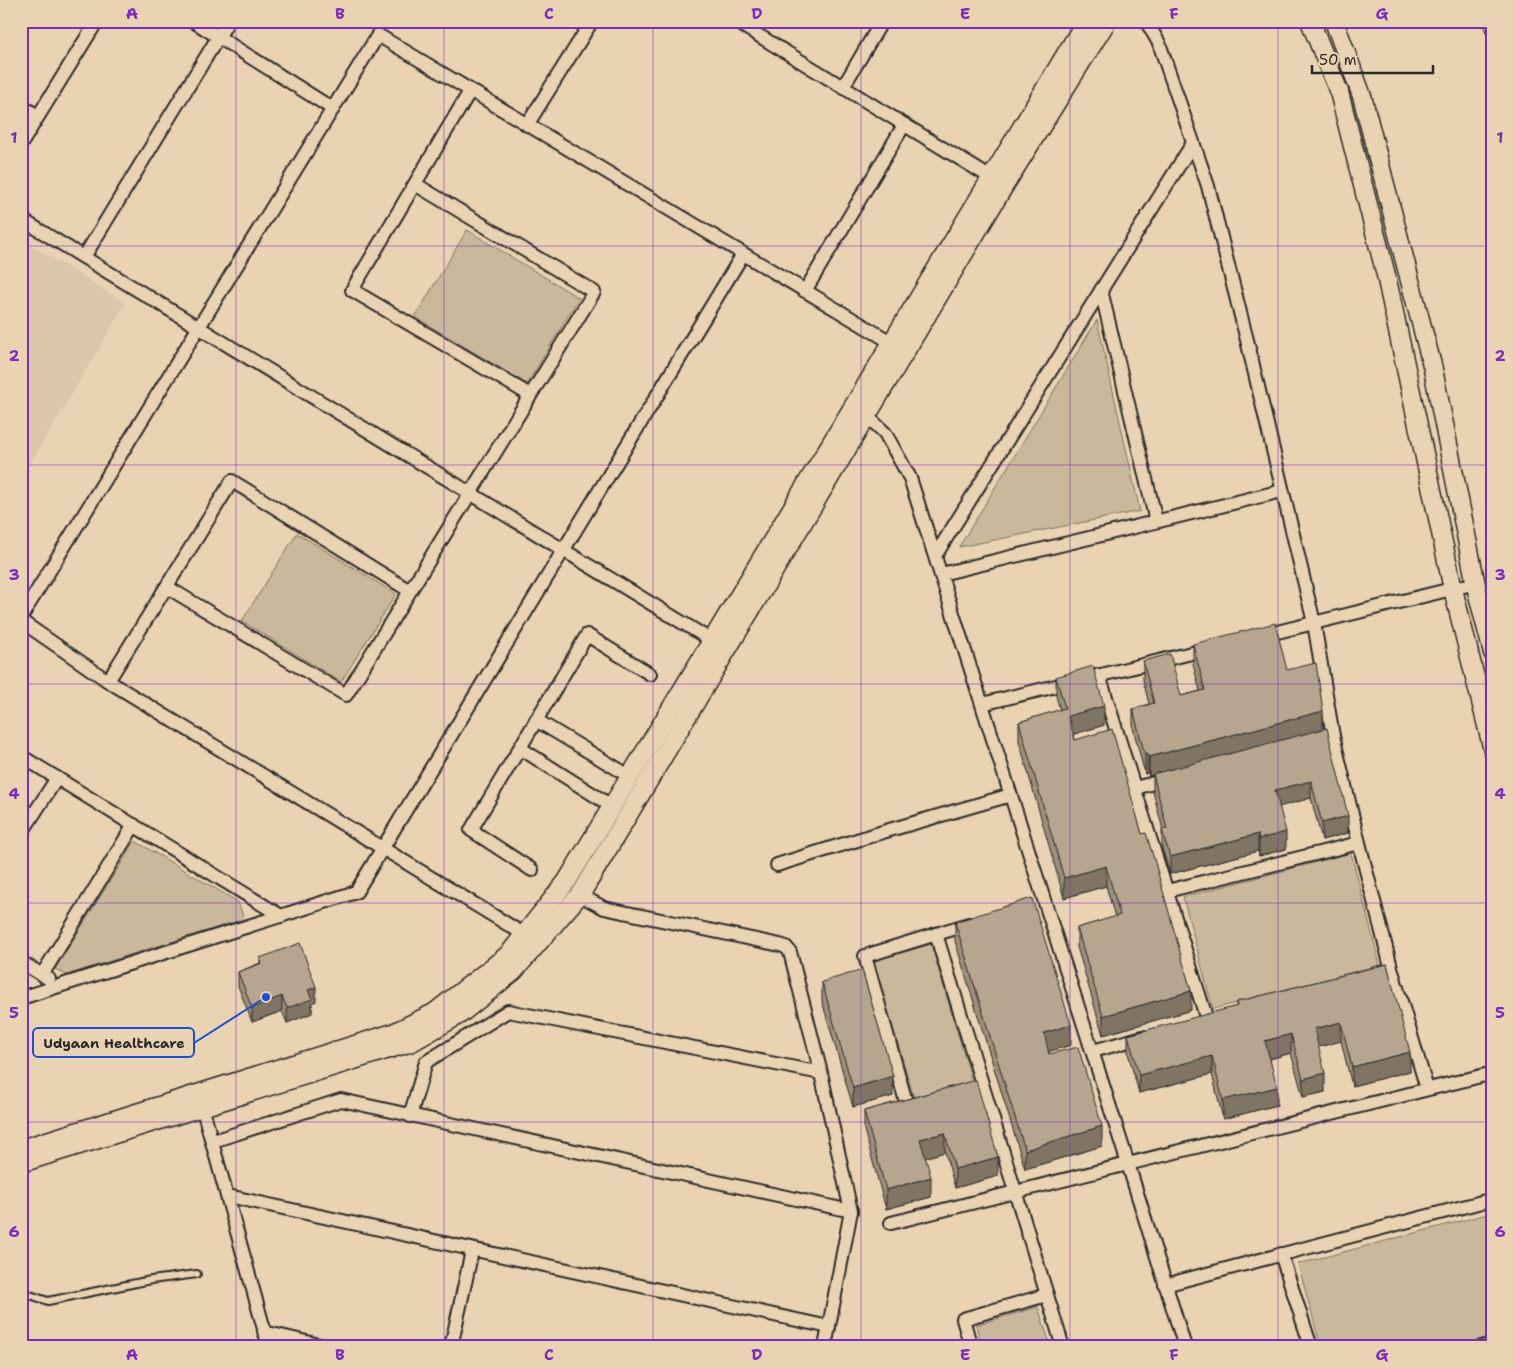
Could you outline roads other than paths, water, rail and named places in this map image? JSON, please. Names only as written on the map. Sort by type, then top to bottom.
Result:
[{"type":"street","points":[[21,144],[97,21]]},
{"type":"street","points":[[192,21],[333,109]]},
{"type":"street","points":[[84,257],[228,21]]},
{"type":"street","points":[[527,125],[592,21]]},
{"type":"street","points":[[843,87],[882,21]]},
{"type":"street","points":[[21,1163],[393,1033],[434,1013],[531,939],[580,895],[720,646],[998,182],[1086,21]]},
{"type":"street","points":[[998,182],[1107,21]]},
{"type":"street","points":[[1146,21],[1159,43],[1208,186],[1218,224],[1314,623],[1328,738],[1359,843],[1387,972],[1427,1089]]},
{"type":"street","points":[[1310,21],[1339,92],[1386,275],[1453,589],[1493,750]]},
{"type":"street","points":[[1334,21],[1362,96],[1433,369],[1476,583],[1493,653]]},
{"type":"street","points":[[741,23],[998,182]]},
{"type":"street","points":[[531,939],[108,681],[21,619],[378,35],[899,347]]},
{"type":"street","points":[[1334,80],[1354,74]]},
{"type":"street","points":[[470,91],[352,290],[530,395]]},
{"type":"street","points":[[21,106],[38,116]]},
{"type":"street","points":[[804,291],[904,124]]},
{"type":"street","points":[[935,556],[1193,143]]},
{"type":"street","points":[[166,587],[346,695],[594,292],[415,184]]},
{"type":"street","points":[[21,219],[720,646]]},
{"type":"street","points":[[21,998],[356,892],[743,254]]},
{"type":"street","points":[[1386,275],[1407,271]]},
{"type":"street","points":[[1101,290],[1156,521]]},
{"type":"street","points":[[1395,314],[1417,307]]},
{"type":"street","points":[[531,939],[631,777],[720,646],[867,416],[899,347]]},
{"type":"street","points":[[867,416],[886,433],[910,478],[1011,795],[1040,902],[1092,1051],[1184,1347]]},
{"type":"street","points":[[108,681],[232,481],[410,591]]},
{"type":"street","points":[[941,574],[1282,490]]},
{"type":"street","points":[[1248,639],[1476,583]]},
{"type":"street","points":[[532,870],[471,830],[586,635],[650,674]]},
{"type":"street","points":[[982,704],[1220,646]]},
{"type":"street","points":[[1100,675],[1207,1020]]},
{"type":"street","points":[[536,720],[631,777]]},
{"type":"street","points":[[520,748],[613,807]]},
{"type":"street","points":[[21,756],[281,916]]},
{"type":"street","points":[[1134,788],[1182,776]]},
{"type":"street","points":[[21,834],[57,778]]},
{"type":"street","points":[[777,865],[1011,795]]},
{"type":"street","points":[[42,975],[134,825]]},
{"type":"street","points":[[1167,891],[1359,843]]},
{"type":"street","points":[[580,895],[604,908],[786,947],[790,952],[821,1073],[851,1211],[825,1347]]},
{"type":"street","points":[[908,1108],[865,956],[982,921]]},
{"type":"street","points":[[936,934],[978,1087],[1016,1192],[1063,1347]]},
{"type":"street","points":[[21,962],[60,986]]},
{"type":"street","points":[[410,1116],[426,1062],[508,1011],[821,1073]]},
{"type":"street","points":[[1092,1051],[1159,1033]]},
{"type":"street","points":[[891,1223],[1493,1073]]},
{"type":"street","points":[[213,1141],[341,1100],[851,1211]]},
{"type":"street","points":[[200,1101],[213,1141],[269,1347]]},
{"type":"street","points":[[21,1148],[200,1101]]},
{"type":"street","points":[[228,1196],[472,1251],[829,1327]]},
{"type":"street","points":[[1165,1285],[1493,1199]]},
{"type":"street","points":[[451,1347],[472,1251]]},
{"type":"street","points":[[1281,1254],[1311,1347]]},
{"type":"street","points":[[971,1347],[963,1319],[1047,1295]]},
{"type":"street","points":[[264,1332],[328,1347]]},
{"type":"street","points":[[1482,1347],[1493,1344]]},
{"type":"lane","points":[[1487,21],[1493,39]]},
{"type":"lane","points":[[21,1292],[48,1301],[151,1280],[197,1274]]},
{"type":"place","name":"Udyaan Healthcare","points":[[266,997]]}]
